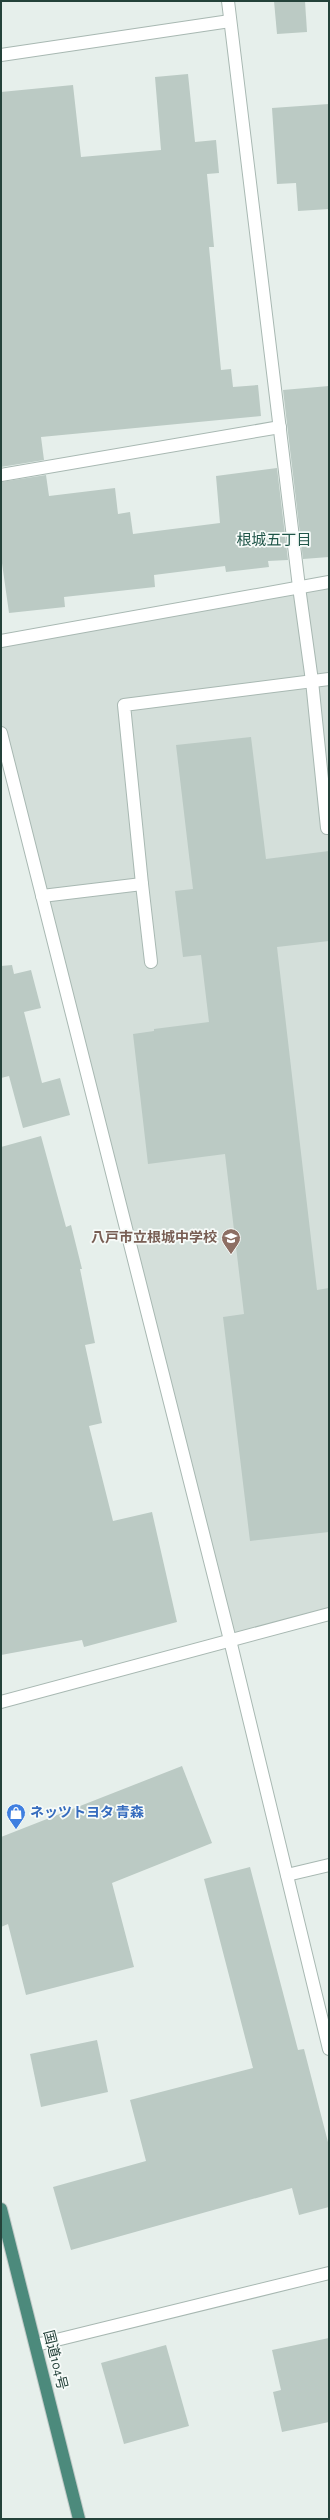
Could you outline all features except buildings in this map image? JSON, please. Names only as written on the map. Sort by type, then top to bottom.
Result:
[{"type":"highway","name":"国道104号","points":[[1,2209],[79,2519]]},
{"type":"street","points":[[228,1],[299,587],[312,681],[327,828]]},
{"type":"street","points":[[1,55],[230,21]]},
{"type":"street","points":[[1,475],[280,427]]},
{"type":"street","points":[[1,641],[329,582]]},
{"type":"street","points":[[151,962],[124,705],[329,679]]},
{"type":"street","points":[[1,733],[230,1640],[329,2049]]},
{"type":"street","points":[[42,896],[142,884]]},
{"type":"street","points":[[1,1702],[329,1614]]},
{"type":"street","points":[[287,1875],[329,1865]]},
{"type":"street","points":[[36,2345],[329,2273]]},
{"type":"shaded area","name":"八戸市立根城中学校","points":[[329,582],[329,1614],[230,1640],[1,733],[1,641]]},
{"type":"place","name":"八戸市立根城中学校","points":[[231,1255]]},
{"type":"place","name":"ネッツトヨタ 青森","points":[[16,1830]]},
{"type":"district","name":"根城五丁目","points":[[274,540]]}]
